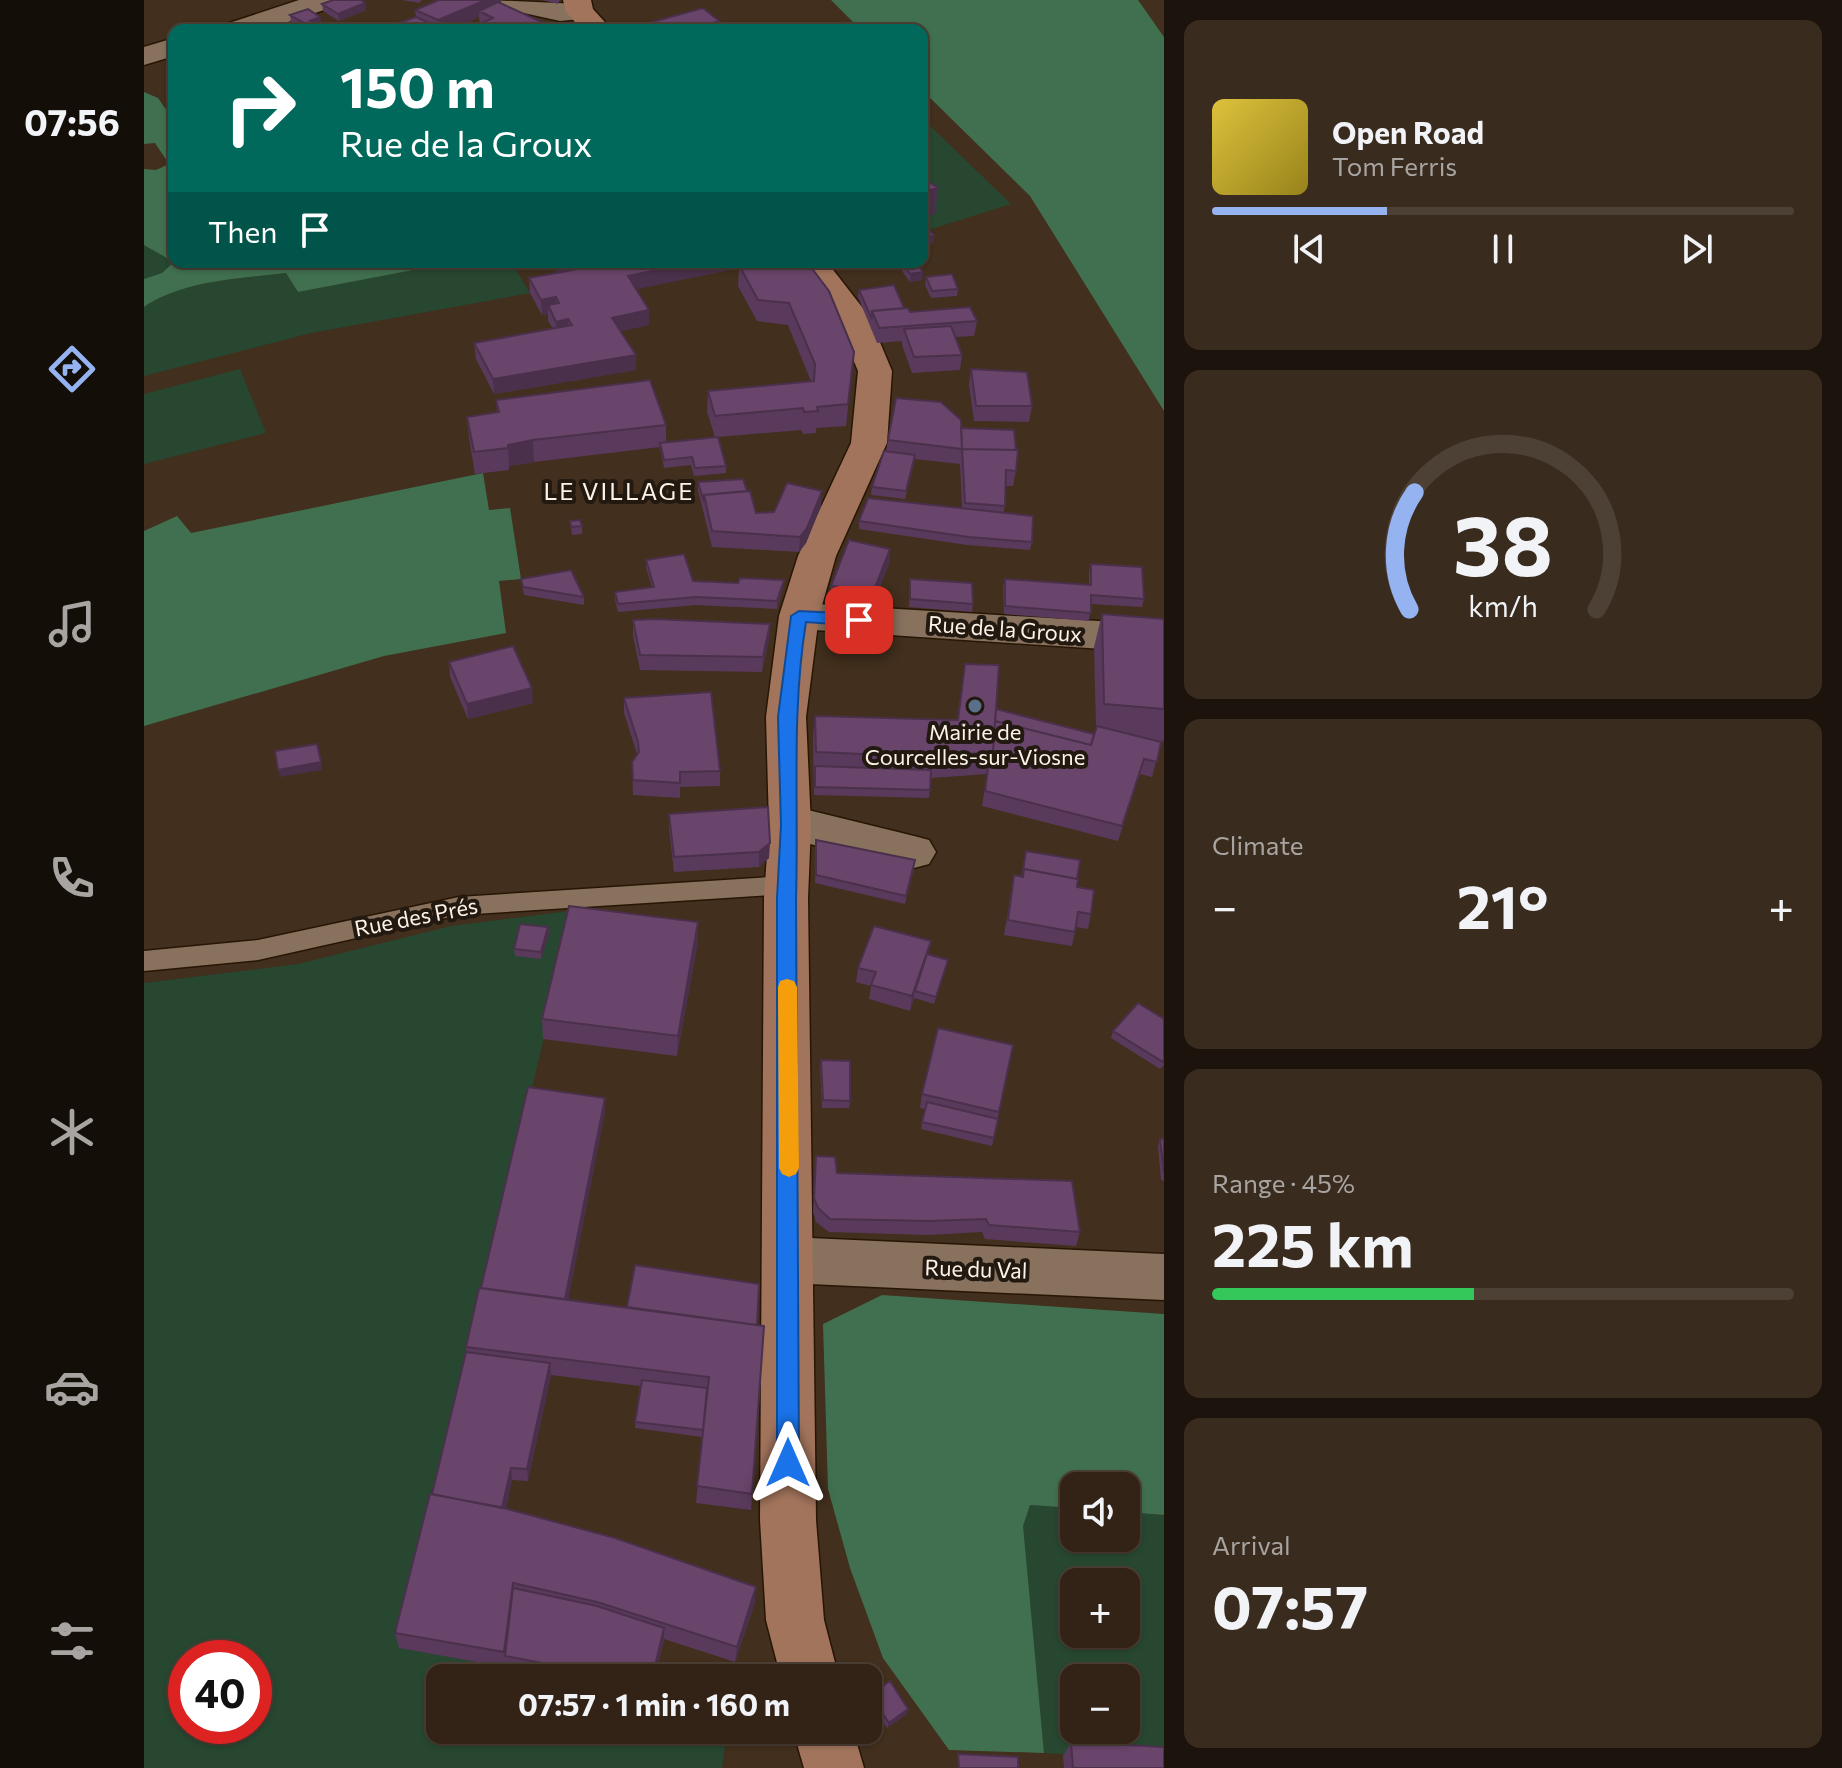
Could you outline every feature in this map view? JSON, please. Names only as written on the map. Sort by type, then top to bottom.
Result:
[{"type":"street","points":[[254,24],[326,0]]},
{"type":"street","points":[[502,0],[560,13],[585,14]]},
{"type":"street","points":[[144,56],[168,49]]},
{"type":"street","points":[[806,1664],[795,1620],[788,1520],[787,885],[790,825],[786,717],[799,616],[817,556],[869,443],[875,371],[852,316],[815,268]]},
{"type":"street","name":"Rue de la Groux","points":[[799,616],[1164,639]]},
{"type":"street","points":[[790,825],[808,826],[914,852]]},
{"type":"street","name":"Rue du Val","points":[[788,1260],[1164,1277]]},
{"type":"street","points":[[827,1744],[834,1768]]},
{"type":"lane","name":"Rue des Prés","points":[[144,961],[258,950],[459,906],[787,885]]},
{"type":"green space","points":[[831,0],[1138,0],[1164,37],[1164,411],[1030,196],[928,96],[928,24],[855,24]]},
{"type":"green space","points":[[144,92],[158,98],[168,112],[168,162],[155,143],[144,144]]},
{"type":"green space","points":[[928,124],[1011,204],[928,230],[928,216],[934,214],[928,210]]},
{"type":"green space","points":[[168,164],[168,259],[144,245],[144,169],[156,170]]},
{"type":"green space","points":[[144,245],[148,245],[168,258],[168,268],[144,279]]},
{"type":"green space","points":[[168,268],[424,268],[298,292],[286,273],[231,279],[176,291],[144,307],[144,279]]},
{"type":"green space","points":[[424,268],[515,268],[530,293],[311,333],[144,376],[144,307],[160,298],[212,282],[286,273],[298,292]]},
{"type":"green space","points":[[240,369],[266,433],[144,464],[144,394]]},
{"type":"green space","points":[[483,473],[489,510],[510,508],[521,579],[499,581],[506,633],[384,656],[144,726],[144,531],[177,516],[191,533]]},
{"type":"green space","points":[[569,911],[570,927],[400,1648],[489,1664],[426,1664],[426,1744],[725,1744],[722,1768],[144,1768],[144,983],[298,964],[451,926]]},
{"type":"green space","points":[[882,1295],[1164,1314],[1164,1515],[1140,1513],[1140,1472],[1060,1472],[1060,1507],[1030,1505],[1023,1526],[1044,1753],[949,1750],[883,1658],[850,1568],[828,1489],[823,1324]]},
{"type":"green space","points":[[1030,1505],[1060,1507],[1060,1552],[1140,1552],[1140,1513],[1164,1515],[1164,1761],[1044,1753],[1022,1526]]},
{"type":"building","points":[[333,0],[361,0],[365,3],[338,14],[322,4]]},
{"type":"building","points":[[439,0],[486,0],[438,20],[415,10]]},
{"type":"building","points":[[498,2],[546,24],[488,24],[484,22],[493,18],[479,11]]},
{"type":"building","points":[[703,8],[719,21],[709,24],[645,24]]},
{"type":"building","points":[[308,9],[320,17],[310,21],[316,24],[306,24],[290,15]]},
{"type":"building","points":[[416,17],[432,24],[395,24]]},
{"type":"building","points":[[928,181],[938,188],[928,190]]},
{"type":"building","points":[[572,268],[582,268],[557,273]]},
{"type":"building","points":[[583,268],[667,268],[628,276],[649,310],[612,318],[636,355],[493,379],[474,343],[572,325],[568,319],[556,322],[548,305],[559,303],[556,297],[541,300],[529,278]]},
{"type":"building","points":[[741,268],[812,268],[829,291],[854,352],[848,404],[817,407],[818,411],[804,412],[803,408],[715,416],[708,391],[814,381],[815,364],[789,303],[758,300]]},
{"type":"building","points":[[906,268],[920,268],[923,272],[910,274]]},
{"type":"building","points":[[952,274],[958,289],[932,291],[926,277]]},
{"type":"building","points":[[894,285],[904,308],[872,311],[872,319],[859,290]]},
{"type":"building","points":[[970,307],[977,321],[879,328],[872,311],[908,308],[910,312]]},
{"type":"building","points":[[951,326],[962,355],[914,357],[904,329]]},
{"type":"building","points":[[971,369],[1027,372],[1032,406],[976,406]]},
{"type":"building","points":[[650,380],[666,425],[533,440],[508,445],[508,448],[474,452],[467,417],[499,412],[496,400]]},
{"type":"building","points":[[896,398],[941,402],[961,420],[962,449],[888,440]]},
{"type":"building","points":[[961,428],[1014,430],[1016,450],[962,449]]},
{"type":"building","points":[[718,437],[726,466],[695,468],[692,457],[664,460],[660,443]]},
{"type":"building","points":[[962,449],[1018,450],[1016,471],[1006,470],[1005,506],[965,503]]},
{"type":"building","points":[[884,451],[915,455],[906,491],[872,487]]},
{"type":"building","points":[[743,479],[747,491],[704,495],[704,502],[698,482]]},
{"type":"building","points":[[787,483],[822,491],[807,528],[800,537],[712,531],[704,495],[750,491],[756,513],[774,512]]},
{"type":"building","points":[[868,498],[1033,516],[1032,542],[968,537],[859,521]]},
{"type":"building","points":[[580,520],[582,526],[571,527],[570,521]]},
{"type":"building","points":[[849,540],[890,549],[874,590],[831,586]]},
{"type":"building","points":[[684,554],[693,581],[738,583],[740,578],[784,580],[777,601],[696,597],[618,604],[615,592],[654,587],[646,560]]},
{"type":"building","points":[[1091,564],[1142,567],[1144,599],[1091,595],[1091,613],[1005,606],[1005,579],[1091,585]]},
{"type":"building","points":[[571,570],[584,597],[523,587],[521,579]]},
{"type":"building","points":[[910,579],[972,583],[973,604],[910,599]]},
{"type":"building","points":[[1102,614],[1164,619],[1164,709],[1104,704]]},
{"type":"building","points":[[633,620],[770,624],[763,657],[640,655]]},
{"type":"building","points":[[513,646],[532,688],[467,704],[449,662]]},
{"type":"building","points":[[965,664],[999,665],[993,752],[933,757],[816,752],[815,716],[958,720]]},
{"type":"building","points":[[711,692],[720,771],[680,772],[680,783],[633,780],[632,762],[639,752],[638,742],[624,698]]},
{"type":"building","points":[[996,709],[1094,734],[1091,745],[995,721]]},
{"type":"building","points":[[995,721],[1091,745],[1097,726],[1161,742],[1157,762],[1144,759],[1122,826],[985,791],[990,752],[993,752]]},
{"type":"building","points":[[317,744],[321,762],[278,770],[275,751]]},
{"type":"building","points":[[815,766],[931,770],[930,790],[815,787]]},
{"type":"building","points":[[768,807],[770,843],[759,852],[674,857],[669,814]]},
{"type":"building","points":[[816,840],[915,860],[906,896],[816,875]]},
{"type":"building","points":[[1026,851],[1080,860],[1077,879],[1024,869],[1022,877]]},
{"type":"building","points":[[1024,869],[1078,879],[1077,887],[1094,890],[1091,914],[1078,912],[1075,932],[1008,920],[1014,875],[1023,877]]},
{"type":"building","points":[[569,906],[698,922],[678,1036],[542,1019]]},
{"type":"building","points":[[520,924],[548,927],[541,952],[514,949]]},
{"type":"building","points":[[874,926],[931,941],[912,996],[871,985],[876,972],[858,968]]},
{"type":"building","points":[[927,954],[948,960],[936,997],[915,991]]},
{"type":"building","points":[[1138,1003],[1164,1019],[1163,1062],[1113,1031]]},
{"type":"building","points":[[938,1028],[1013,1045],[999,1112],[922,1094]]},
{"type":"building","points":[[821,1060],[850,1061],[850,1101],[823,1100]]},
{"type":"building","points":[[528,1087],[605,1098],[565,1299],[481,1288]]},
{"type":"building","points":[[927,1102],[998,1119],[994,1138],[922,1122]]},
{"type":"building","points":[[1160,1139],[1164,1139],[1164,1173]]},
{"type":"building","points":[[816,1156],[835,1157],[837,1173],[1072,1181],[1080,1232],[989,1225],[986,1219],[830,1219],[818,1208],[814,1198]]},
{"type":"building","points":[[635,1265],[759,1284],[757,1325],[627,1307]]},
{"type":"building","points":[[479,1288],[764,1326],[752,1494],[697,1486],[709,1377],[466,1347]]},
{"type":"building","points":[[466,1352],[550,1363],[527,1469],[511,1468],[502,1508],[432,1494]]},
{"type":"building","points":[[642,1380],[707,1388],[703,1430],[635,1422]]},
{"type":"building","points":[[430,1494],[500,1507],[615,1538],[756,1587],[737,1647],[597,1602],[513,1583],[504,1652],[395,1633]]},
{"type":"building","points":[[513,1588],[597,1606],[664,1628],[655,1664],[547,1664],[505,1656]]},
{"type":"building","points":[[890,1681],[908,1709],[889,1723],[882,1713],[882,1687]]},
{"type":"building","points":[[1071,1744],[1164,1747],[1164,1768],[1073,1768]]},
{"type":"building","points":[[958,1754],[1018,1757],[1018,1768],[959,1768]]},
{"type":"slow traffic","points":[[787,987],[789,1168]]},
{"type":"place","name":"Mairie de Courcelles-sur-Viosne","points":[[975,706]]},
{"type":"district","name":"LE VILLAGE","points":[[619,492]]},
{"type":"route","points":[[788,1463],[786,898],[790,825],[786,717],[799,616],[859,620]]}]
